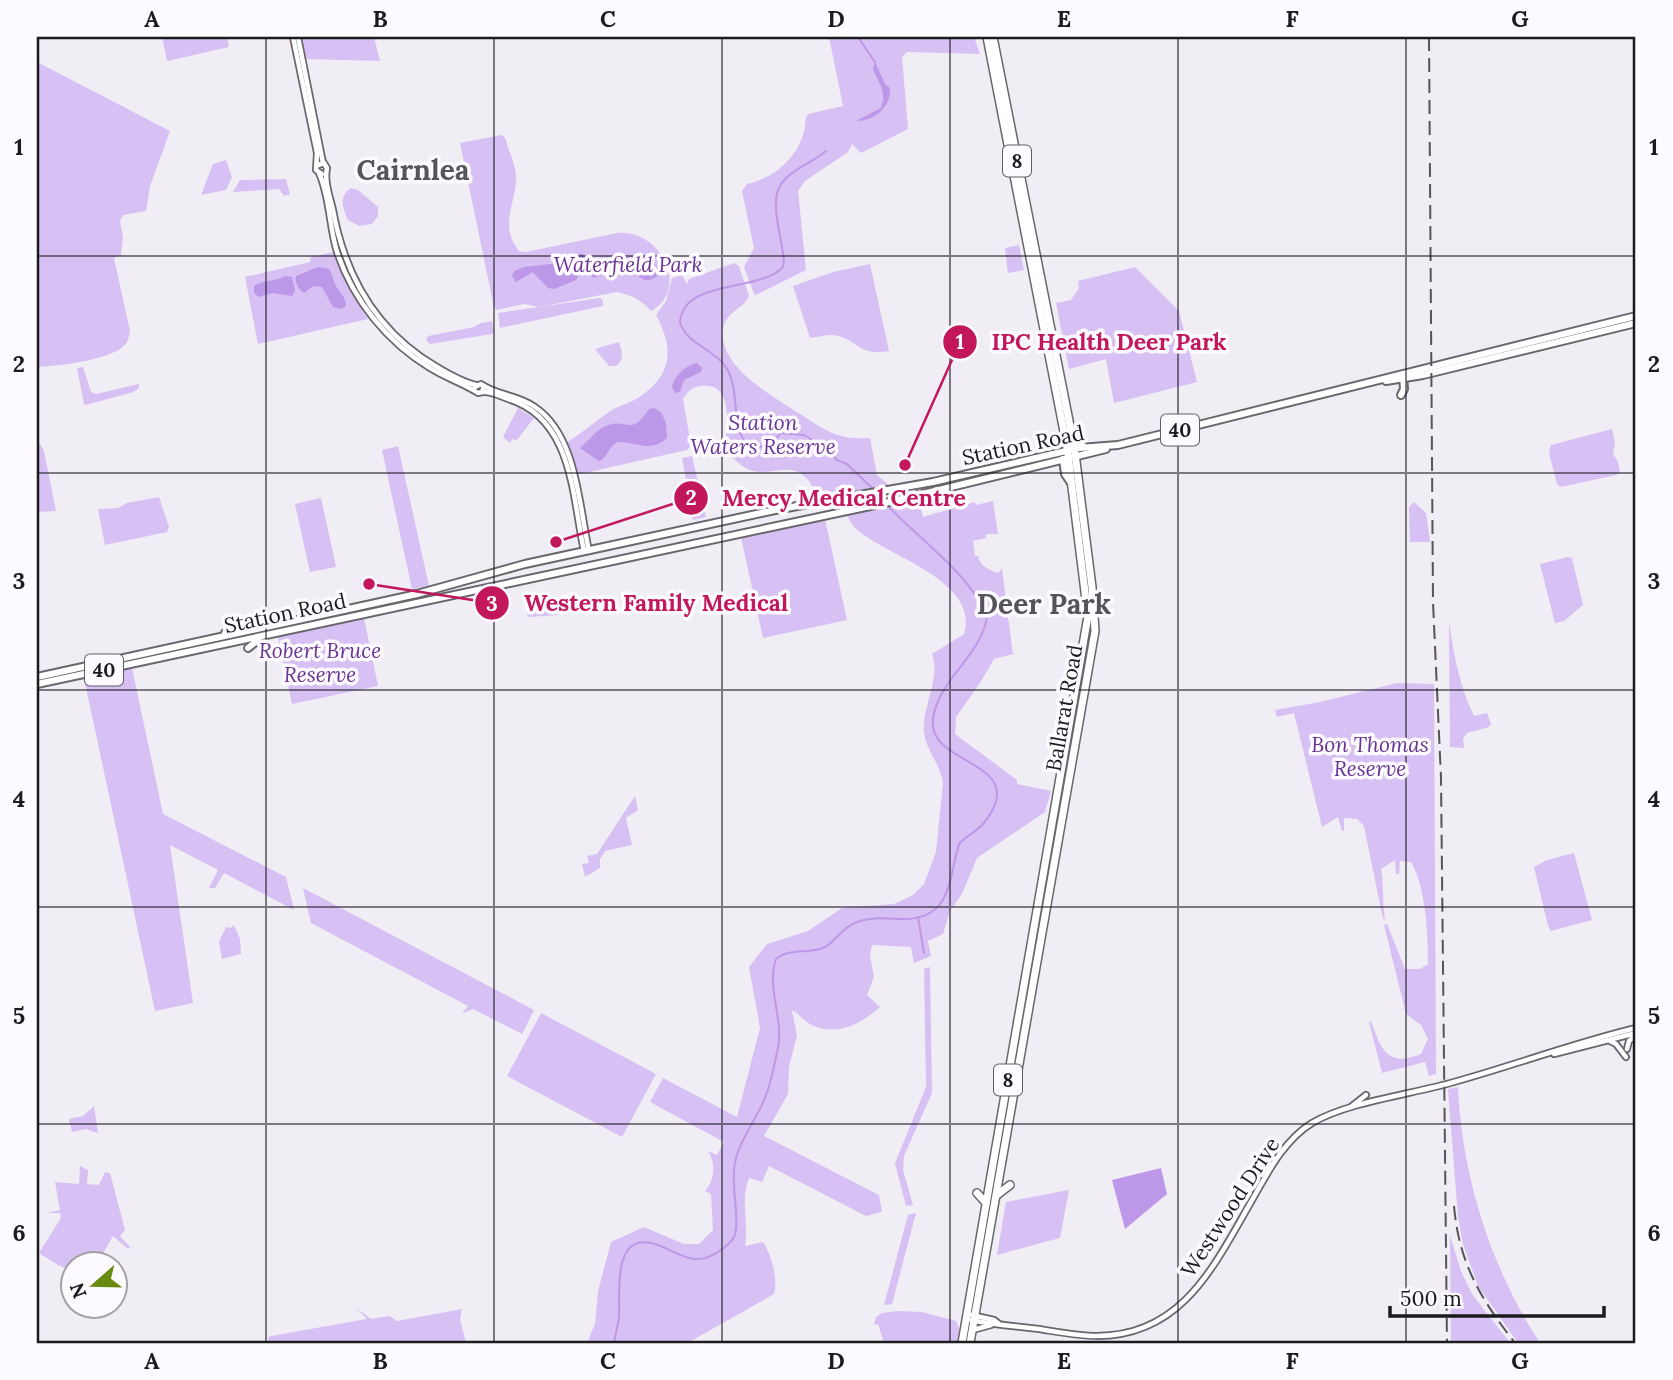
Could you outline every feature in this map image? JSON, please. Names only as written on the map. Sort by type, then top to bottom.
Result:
[{"type":"highway","name":"Ballarat Road","points":[[987,37],[1029,235]]},
{"type":"highway","name":"Ballarat Road","points":[[970,1343],[986,1203],[1080,696],[1093,650],[1095,613],[1071,456],[1066,442],[993,37]]},
{"type":"highway","name":"Ballarat Road","points":[[962,1343],[978,1303],[997,1196],[1080,696],[1086,640],[1088,606],[1072,485],[1072,433],[1032,252]]},
{"type":"highway","points":[[991,1178],[1000,1176]]},
{"type":"highway","points":[[997,1196],[1010,1185]]},
{"type":"highway","points":[[977,1193],[986,1203]]},
{"type":"main road","points":[[296,37],[321,164],[327,168],[341,247],[351,273],[372,310],[391,331],[416,354],[476,388]]},
{"type":"main road","points":[[321,164],[317,170],[339,256],[365,308],[379,326],[407,353],[439,374],[531,407],[549,419],[565,445],[590,551],[590,565]]},
{"type":"main road","points":[[319,173],[326,172]]},
{"type":"main road","name":"40","points":[[1481,357],[1636,315]]},
{"type":"main road","name":"40","points":[[1481,357],[1636,323]]},
{"type":"main road","name":"Station Road","points":[[37,677],[417,594],[525,564],[840,498],[941,484],[1071,456],[1085,450],[1115,446],[1365,383],[1403,377],[1481,357]]},
{"type":"main road","points":[[1401,395],[1404,389],[1403,377]]},
{"type":"main road","points":[[531,407],[547,423],[562,450],[590,551]]},
{"type":"main road","points":[[1071,456],[1085,450],[1072,433]]},
{"type":"main road","points":[[1048,456],[1066,442]]},
{"type":"main road","name":"Station Road","points":[[37,684],[894,501],[941,484],[1048,456],[1071,456]]},
{"type":"main road","points":[[840,498],[843,512]]},
{"type":"main road","points":[[217,636],[236,624]]},
{"type":"main road","points":[[248,648],[270,634]]},
{"type":"main road","points":[[170,647],[169,656],[174,665],[178,658],[188,652]]},
{"type":"main road","points":[[1532,1059],[1636,1032]]},
{"type":"main road","points":[[1627,1049],[1636,1032]]},
{"type":"main road","points":[[1532,1059],[1573,1045],[1636,1032]]},
{"type":"main road","points":[[1609,1040],[1616,1044],[1626,1058]]},
{"type":"main road","name":"Westwood Drive","points":[[973,1318],[995,1324],[1082,1336],[1138,1331],[1165,1317],[1197,1290],[1283,1150],[1311,1124],[1342,1111],[1532,1059]]},
{"type":"main road","points":[[1342,1111],[1366,1095]]},
{"type":"main road","name":"Westwood Drive","points":[[973,1318],[995,1324]]},
{"type":"main road","points":[[973,1330],[995,1324]]},
{"type":"green space","points":[[162,37],[227,37],[229,47],[167,61]]},
{"type":"green space","points":[[300,37],[374,37],[380,61],[306,59]]},
{"type":"green space","points":[[829,37],[974,37],[980,54],[907,52],[902,57],[908,129],[861,153],[852,144],[848,152],[805,181],[798,191],[806,270],[756,295],[744,267],[754,248],[742,191],[747,184],[774,173],[788,160],[799,144],[808,114],[843,106]]},
{"type":"green space","points":[[37,62],[170,131],[150,186],[146,211],[123,215],[120,221],[123,237],[121,255],[114,258],[130,331],[127,342],[121,348],[99,358],[37,367]]},
{"type":"green space","name":"Waterfield Park","points":[[502,135],[516,172],[509,223],[513,241],[519,251],[526,252],[617,233],[633,234],[658,250],[666,263],[668,289],[663,301],[651,311],[636,298],[617,292],[539,307],[524,304],[496,310],[460,143]]},
{"type":"green space","points":[[226,160],[232,177],[226,190],[201,195],[213,164]]},
{"type":"green space","points":[[286,179],[290,195],[285,197],[279,189],[233,192],[240,180]]},
{"type":"green space","points":[[351,188],[358,190],[378,207],[378,216],[372,224],[359,226],[348,220],[343,199]]},
{"type":"green space","points":[[1019,245],[1024,270],[1008,273],[1005,248]]},
{"type":"green space","points":[[334,252],[347,283],[368,319],[258,344],[245,277],[310,262],[311,257]]},
{"type":"green space","name":"Station Waters Reserve","points":[[734,263],[739,266],[749,296],[743,305],[727,318],[723,329],[724,342],[737,367],[760,387],[822,428],[846,437],[870,438],[877,475],[890,486],[819,500],[808,480],[795,471],[758,472],[747,469],[724,450],[726,409],[724,399],[712,386],[695,387],[683,399],[691,445],[687,450],[576,475],[567,442],[612,410],[641,396],[660,378],[665,368],[667,348],[656,315],[666,301],[672,278],[682,275],[687,284],[689,279]]},
{"type":"green space","points":[[870,264],[889,351],[870,351],[847,339],[832,335],[810,338],[793,286],[833,272]]},
{"type":"green space","points":[[1135,267],[1179,311],[1197,382],[1114,403],[1106,359],[1069,369],[1056,303],[1071,300],[1079,288],[1078,281]]},
{"type":"green space","points":[[600,298],[603,300],[603,306],[500,328],[498,313]]},
{"type":"green space","points":[[492,321],[492,334],[430,344],[426,340],[428,336]]},
{"type":"green space","points":[[619,342],[621,361],[616,366],[609,366],[595,349]]},
{"type":"green space","points":[[83,367],[91,392],[96,394],[139,384],[139,388],[86,405],[77,368]]},
{"type":"green space","points":[[518,408],[534,418],[517,440],[512,439],[510,443],[503,437]]},
{"type":"green space","points":[[1612,429],[1615,443],[1613,454],[1620,472],[1561,487],[1557,484],[1549,453],[1551,445]]},
{"type":"green space","points":[[37,439],[44,451],[56,511],[37,512]]},
{"type":"green space","points":[[398,446],[429,586],[412,589],[382,450]]},
{"type":"green space","points":[[692,456],[706,517],[693,520],[682,458]]},
{"type":"green space","points":[[159,497],[169,527],[167,532],[105,545],[98,509],[118,508],[127,503]]},
{"type":"green space","points":[[918,497],[923,517],[975,502],[976,505],[993,501],[998,534],[986,534],[986,538],[973,541],[975,556],[991,570],[998,573],[1002,568],[1006,601],[1025,597],[1027,604],[1007,609],[1013,654],[994,659],[956,717],[955,734],[1017,780],[1017,784],[1051,791],[1045,812],[977,858],[962,894],[950,911],[943,934],[928,941],[931,956],[914,963],[911,947],[872,945],[870,955],[874,977],[867,995],[880,1007],[873,1013],[858,1023],[832,1030],[811,1025],[792,1010],[797,1036],[789,1067],[788,1094],[764,1136],[879,1195],[882,1212],[866,1216],[769,1166],[762,1182],[749,1178],[746,1186],[745,1246],[763,1242],[773,1267],[774,1294],[691,1341],[587,1343],[595,1324],[598,1291],[611,1242],[644,1227],[684,1244],[699,1244],[713,1230],[711,1194],[705,1191],[711,1182],[713,1171],[708,1151],[717,1155],[724,1142],[650,1102],[663,1078],[737,1117],[760,1028],[749,967],[767,944],[808,931],[842,908],[894,904],[913,895],[924,884],[936,852],[943,783],[924,731],[933,683],[932,654],[964,634],[965,612],[954,594],[936,578],[870,539],[855,527],[848,515]]},
{"type":"green space","points":[[321,498],[336,567],[310,572],[295,504]]},
{"type":"green space","points":[[1414,502],[1426,513],[1430,542],[1410,542],[1409,507]]},
{"type":"green space","points":[[825,519],[847,620],[763,638],[741,537]]},
{"type":"green space","points":[[1572,558],[1583,605],[1564,621],[1555,623],[1540,564]]},
{"type":"green space","points":[[536,599],[554,607],[560,615],[527,617]]},
{"type":"green space","name":"Robert Bruce Reserve","points":[[364,618],[378,686],[292,704],[278,637]]},
{"type":"green space","points":[[1449,622],[1464,693],[1474,716],[1487,713],[1491,724],[1489,727],[1467,733],[1463,739],[1464,748],[1450,747]]},
{"type":"green space","points":[[132,668],[163,814],[286,877],[294,910],[224,873],[215,888],[209,888],[218,870],[170,845],[193,1003],[155,1011],[84,678]]},
{"type":"green space","name":"Bon Thomas Reserve","points":[[1397,683],[1434,684],[1436,1074],[1429,1076],[1425,1062],[1382,1073],[1369,1022],[1371,1021],[1382,1047],[1393,1057],[1410,1058],[1421,1054],[1428,1039],[1421,1025],[1406,1014],[1384,925],[1387,924],[1405,969],[1420,969],[1428,964],[1425,912],[1416,873],[1411,862],[1400,861],[1399,874],[1396,874],[1395,860],[1381,869],[1383,919],[1364,826],[1357,819],[1344,818],[1342,831],[1338,817],[1322,827],[1294,713],[1277,717],[1275,710]]},
{"type":"green space","points":[[635,796],[638,810],[626,818],[632,845],[605,851],[600,859],[600,868],[585,877],[582,864],[589,863],[587,856],[597,854]]},
{"type":"green space","points":[[1574,853],[1592,920],[1551,931],[1534,867],[1547,860]]},
{"type":"green space","points":[[303,888],[534,1010],[522,1034],[473,1009],[462,1014],[468,1006],[311,923]]},
{"type":"green space","points":[[234,925],[240,939],[241,954],[222,959],[219,942],[226,927],[231,928]]},
{"type":"green space","points":[[930,967],[932,1093],[904,1156],[903,1170],[913,1205],[906,1206],[895,1163],[926,1087],[924,969]]},
{"type":"green space","points":[[541,1013],[656,1074],[622,1137],[507,1076]]},
{"type":"green space","points":[[1458,1087],[1466,1154],[1482,1221],[1507,1284],[1540,1343],[1518,1343],[1478,1286],[1463,1244],[1458,1217],[1448,1089]]},
{"type":"green space","points":[[94,1106],[98,1133],[86,1129],[72,1132],[69,1119],[83,1116]]},
{"type":"green space","points":[[80,1166],[88,1170],[87,1184],[99,1185],[105,1172],[110,1173],[125,1230],[120,1236],[130,1247],[128,1249],[113,1236],[105,1250],[60,1250],[60,1266],[39,1253],[61,1218],[60,1213],[46,1213],[60,1210],[55,1182],[79,1184]]},
{"type":"green space","points":[[1069,1190],[1060,1238],[997,1255],[1006,1202]]},
{"type":"green space","points":[[916,1213],[892,1304],[884,1305],[908,1215]]},
{"type":"green space","points":[[1450,1236],[1461,1271],[1472,1294],[1510,1343],[1451,1343]]},
{"type":"green space","points":[[356,1308],[371,1319],[389,1316],[397,1321],[462,1309],[460,1319],[466,1343],[262,1343],[269,1342],[268,1337],[271,1336],[367,1319]]},
{"type":"green space","points":[[922,1312],[956,1321],[960,1343],[884,1343],[878,1324],[874,1325],[876,1317],[882,1313]]},
{"type":"shaded area","points":[[875,62],[885,84],[890,88],[890,95],[885,107],[875,116],[856,121],[881,108],[883,102],[883,92],[873,69]]},
{"type":"shaded area","points":[[582,253],[587,259],[576,280],[554,289],[548,288],[533,272],[516,282],[512,276],[514,271],[524,267],[560,263]]},
{"type":"shaded area","points":[[639,254],[650,258],[659,270],[659,275],[648,280],[637,275],[610,274],[593,278],[590,271],[604,267],[614,255],[627,257]]},
{"type":"shaded area","points":[[318,267],[329,269],[346,306],[341,309],[333,307],[322,287],[313,286],[304,293],[299,288],[296,276]]},
{"type":"shaded area","points":[[285,276],[292,277],[295,290],[292,296],[272,293],[259,297],[254,293],[254,286]]},
{"type":"shaded area","points":[[697,363],[702,368],[701,372],[684,380],[680,392],[675,393],[672,387],[678,375]]},
{"type":"shaded area","points":[[654,408],[661,412],[666,423],[667,438],[661,442],[649,446],[618,442],[599,461],[580,448],[602,428],[613,424],[633,425],[643,418],[649,409]]},
{"type":"shaded area","points":[[1161,1168],[1167,1194],[1125,1229],[1112,1180]]},
{"type":"waterway","points":[[858,37],[875,62]]},
{"type":"waterway","points":[[826,151],[789,175],[780,186],[776,207],[784,263],[782,268],[757,281],[723,288],[694,299],[684,309],[680,323],[689,337],[726,367],[733,385],[738,423],[744,441],[758,448],[771,443],[781,433],[804,435],[827,449],[837,460],[847,464],[874,490]]},
{"type":"waterway","points":[[614,1343],[619,1317],[620,1276],[625,1255],[630,1247],[638,1243],[648,1243],[696,1259],[718,1252],[734,1237],[735,1163],[740,1147],[761,1108],[778,1048],[779,1026],[773,981],[776,959],[786,953],[823,948],[847,927],[862,920],[917,918],[930,913],[939,906],[945,896],[959,844],[983,824],[995,803],[996,787],[988,775],[945,747],[935,735],[933,719],[943,692],[977,643],[987,616],[979,600],[956,571],[887,505]]},
{"type":"waterway","points":[[918,917],[924,953]]},
{"type":"railway","points":[[1429,37],[1433,602],[1441,778],[1447,1343]]},
{"type":"railway","points":[[1454,1206],[1461,1246],[1474,1280],[1515,1343]]},
{"type":"place","name":"IPC Health Deer Park","points":[[905,465]]},
{"type":"place","name":"Mercy Medical Centre","points":[[556,542]]},
{"type":"place","name":"Western Family Medical","points":[[369,584]]},
{"type":"district","name":"Cairnlea","points":[[413,170]]},
{"type":"district","name":"Deer Park","points":[[1044,604]]}]
